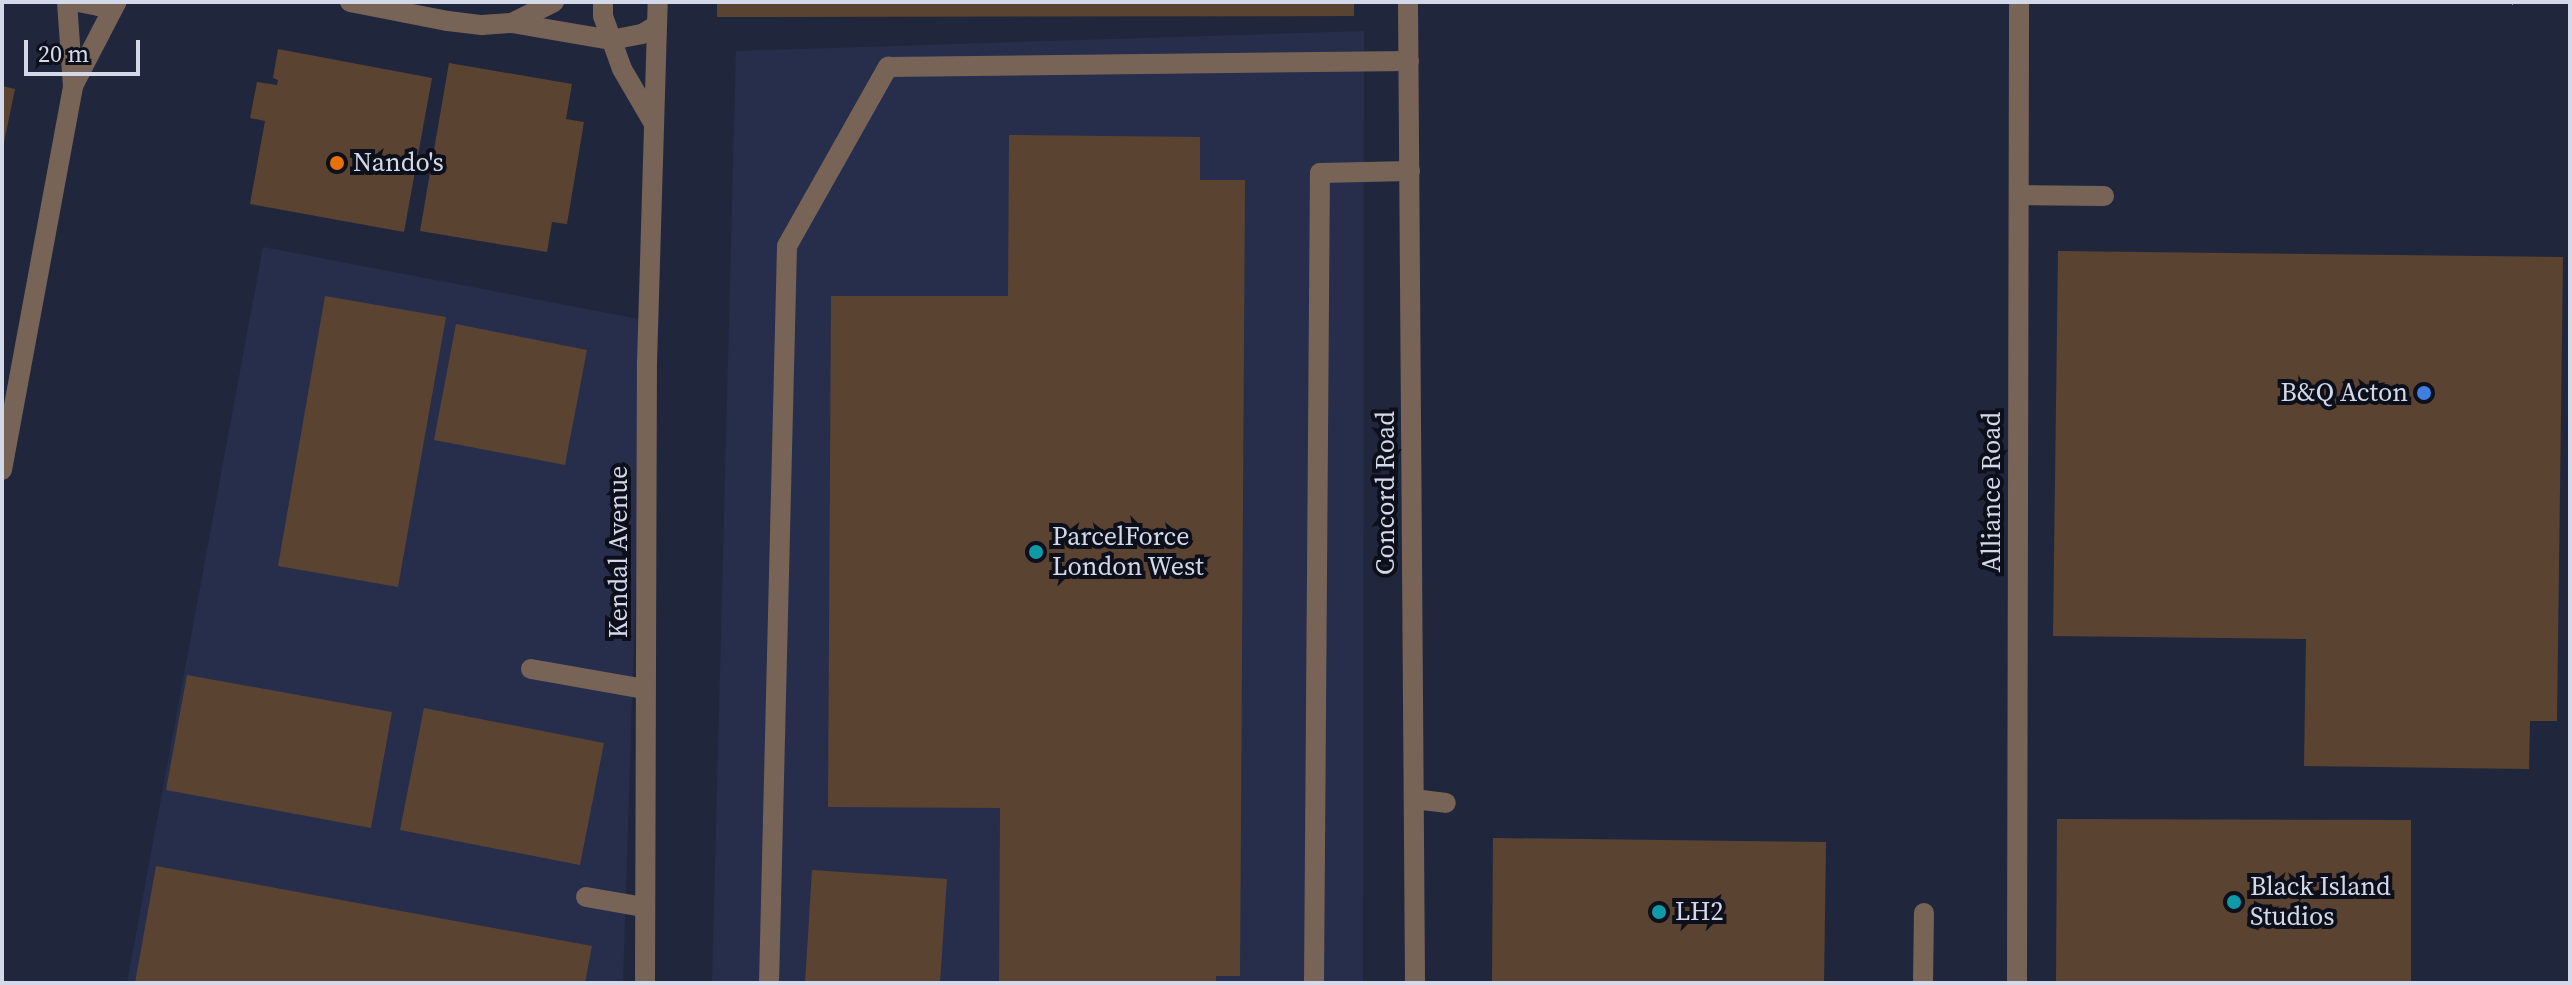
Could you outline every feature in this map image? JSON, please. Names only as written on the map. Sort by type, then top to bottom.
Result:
[{"type":"street","points":[[2,470],[73,86],[67,2]]},
{"type":"street","points":[[78,2],[99,6],[116,2]]},
{"type":"street","points":[[73,86],[116,2]]},
{"type":"street","points":[[350,2],[482,25],[512,23],[611,40],[642,34],[657,25]]},
{"type":"street","points":[[512,23],[554,2]]},
{"type":"street","points":[[603,2],[603,16],[622,69],[653,122]]},
{"type":"street","name":"Kendal Avenue","points":[[645,983],[645,689],[653,122],[658,2]]},
{"type":"street","name":"Concord Road","points":[[1408,2],[1415,983]]},
{"type":"street","name":"Alliance Road","points":[[2017,983],[2019,2]]},
{"type":"street","points":[[769,983],[787,246],[888,67],[1409,61]]},
{"type":"street","points":[[1314,983],[1320,173],[1410,171]]},
{"type":"street","points":[[2019,195],[2104,196]]},
{"type":"street","points":[[531,669],[645,689]]},
{"type":"street","points":[[1414,799],[1446,803]]},
{"type":"street","points":[[586,897],[644,907]]},
{"type":"street","points":[[1923,983],[1924,913]]},
{"type":"shaded area","points":[[1364,31],[1363,983],[712,983],[736,51]]},
{"type":"shaded area","points":[[263,247],[644,320],[623,983],[127,983]]},
{"type":"building","points":[[717,2],[1354,2],[1354,16],[717,17]]},
{"type":"building","name":"Nando's","points":[[278,49],[432,78],[404,232],[250,204],[265,121],[250,118],[257,82],[277,85],[278,80],[273,78]]},
{"type":"building","points":[[449,63],[572,84],[566,119],[584,122],[567,224],[552,222],[547,252],[420,231]]},
{"type":"building","points":[[2,86],[15,89],[3,147],[2,147]]},
{"type":"building","name":"ParcelForce London West","points":[[1009,135],[1200,137],[1200,180],[1245,180],[1240,976],[1216,976],[1216,983],[999,983],[1000,808],[828,807],[831,296],[1008,296]]},
{"type":"building","points":[[2058,251],[2563,257],[2557,721],[2530,721],[2529,769],[2304,766],[2306,639],[2053,636]]},
{"type":"building","points":[[325,296],[446,317],[398,587],[278,566]]},
{"type":"building","points":[[456,324],[587,350],[565,465],[434,440]]},
{"type":"building","points":[[187,675],[392,712],[371,828],[166,790]]},
{"type":"building","points":[[424,708],[604,743],[580,865],[400,830]]},
{"type":"building","name":"Black Island Studios","points":[[2057,819],[2411,820],[2411,983],[2056,983]]},
{"type":"building","name":"LH2","points":[[1493,838],[1826,842],[1824,983],[1492,983]]},
{"type":"building","points":[[156,866],[592,946],[585,983],[135,983]]},
{"type":"building","points":[[812,870],[947,879],[940,983],[805,983]]},
{"type":"place","name":"Nando's","points":[[337,163]]},
{"type":"place","name":"B&Q Acton","points":[[2424,393]]},
{"type":"place","name":"ParcelForce London West","points":[[1036,552]]},
{"type":"place","name":"Black Island Studios","points":[[2234,902]]},
{"type":"place","name":"LH2","points":[[1659,912]]}]
